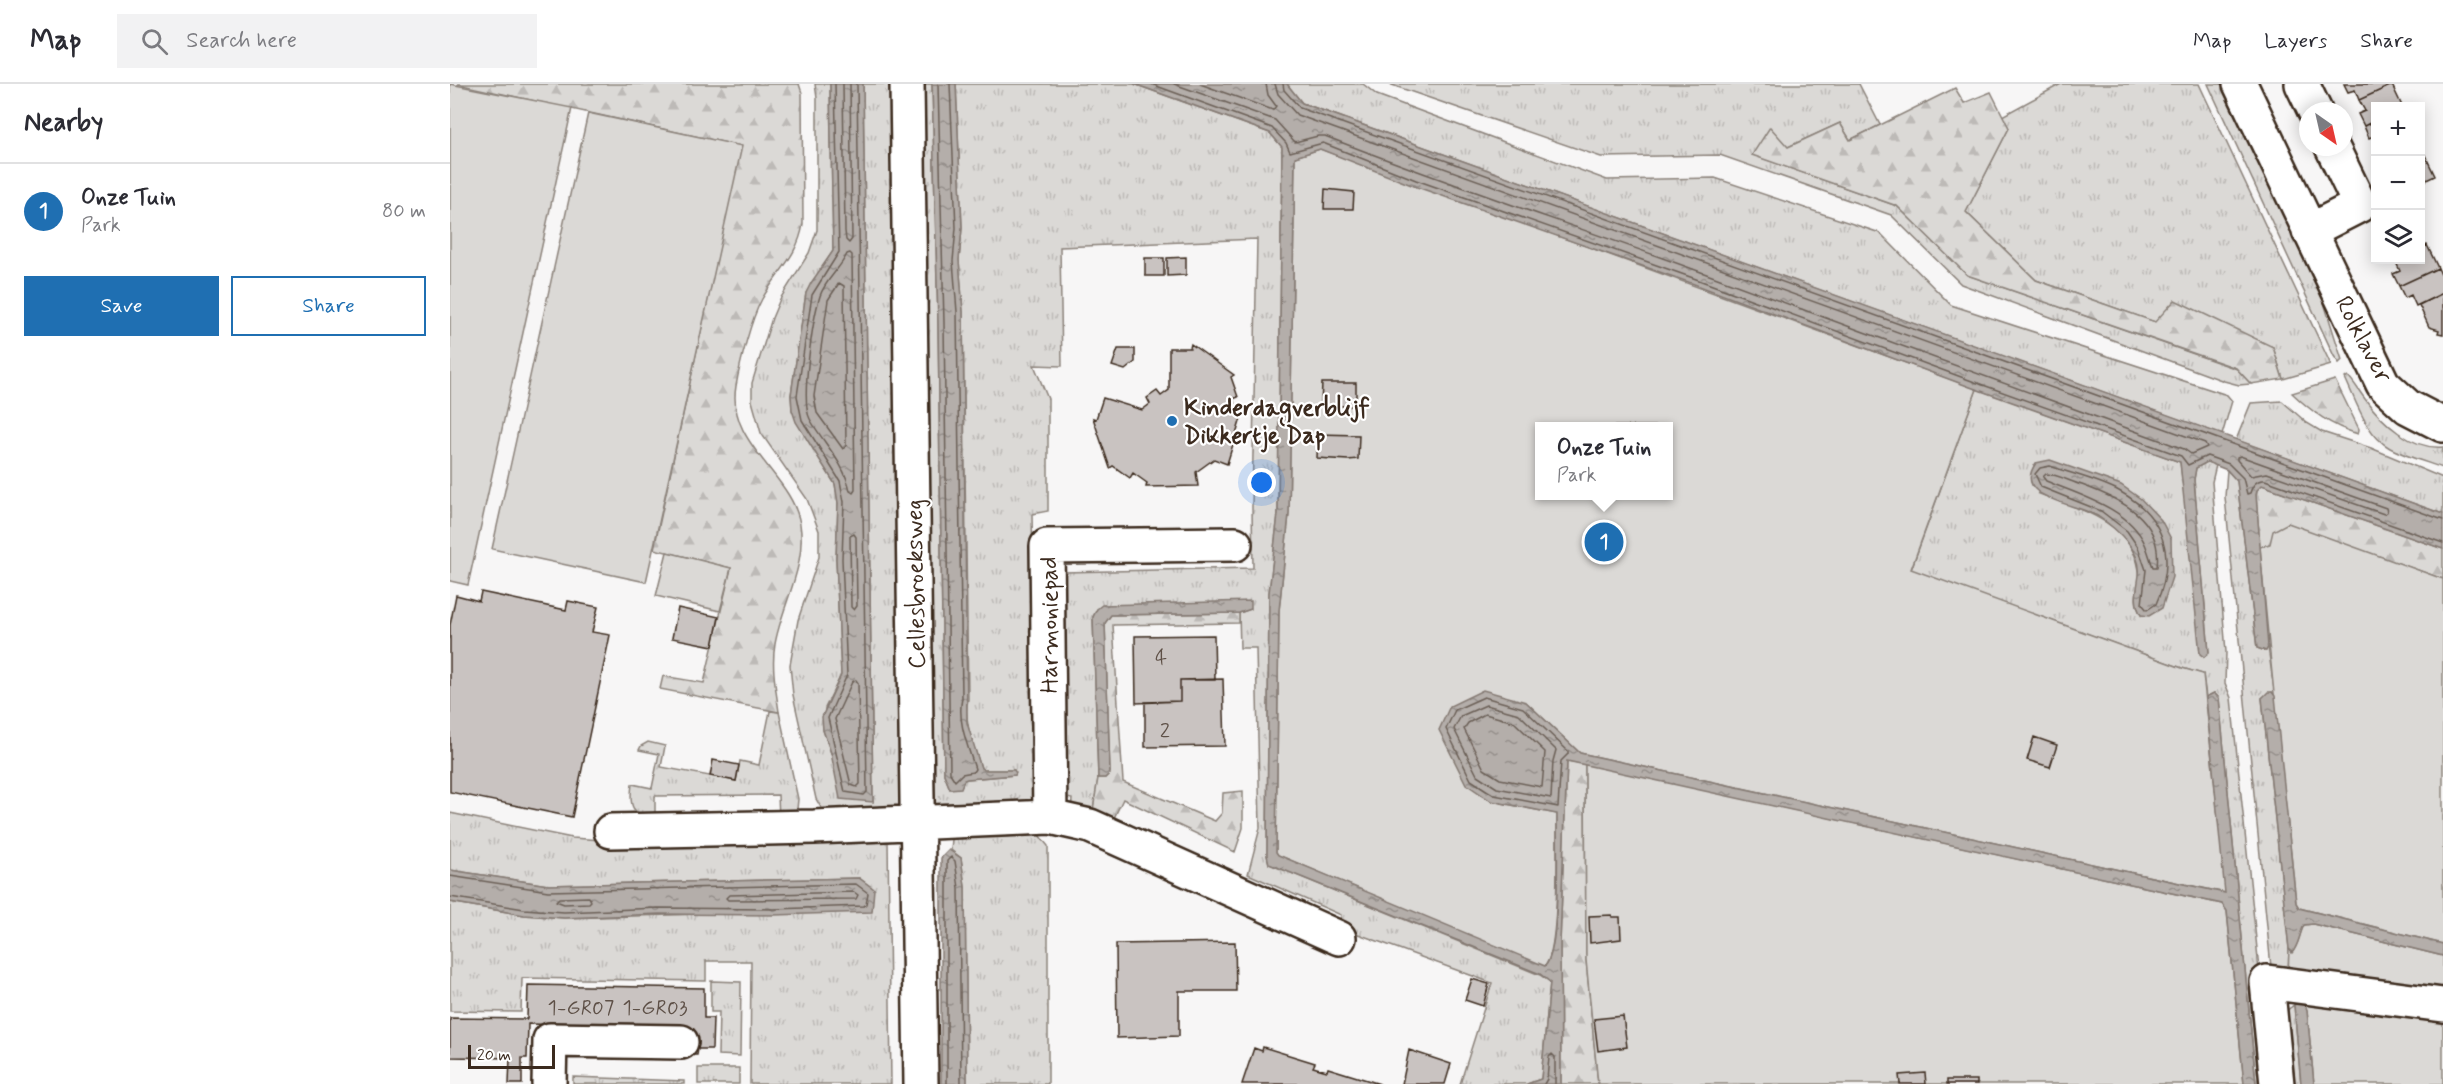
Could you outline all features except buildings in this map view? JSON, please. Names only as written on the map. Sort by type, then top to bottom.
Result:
[{"type":"street","name":"Cellesbroeksweg","points":[[907,84],[921,1084]]},
{"type":"street","name":"Rolklaver","points":[[2240,84],[2383,384],[2408,407],[2443,425]]},
{"type":"street","points":[[2302,84],[2311,102]]},
{"type":"street","points":[[2309,231],[2360,205],[2336,156]]},
{"type":"street","name":"Harmoniepad","points":[[1050,817],[1047,546],[1234,544]]},
{"type":"street","points":[[611,831],[1050,817],[1090,826],[1339,938]]},
{"type":"street","points":[[2277,1084],[2267,982],[2443,1005]]},
{"type":"street","points":[[549,1084],[550,1040],[681,1042]]},
{"type":"green space","points":[[450,84],[572,108],[468,585],[450,581]]},
{"type":"green space","points":[[457,84],[799,84],[802,93],[803,224],[792,255],[768,289],[758,308],[746,341],[736,386],[736,406],[741,425],[750,442],[795,506],[800,524],[801,540],[797,570],[775,644],[774,678],[779,712],[660,689],[663,676],[704,683],[731,568],[654,549],[741,146]]},
{"type":"green space","points":[[815,84],[830,84],[833,251],[806,293],[791,395],[792,410],[835,484],[838,503],[836,559],[841,675],[825,708],[823,730],[831,753],[873,801],[863,84],[897,84],[909,805],[892,815],[826,816],[816,799],[793,695],[790,665],[798,620],[819,557],[819,531],[807,499],[761,433],[752,401],[752,383],[772,318],[780,299],[809,253],[817,230],[817,98]]},
{"type":"green space","points":[[918,84],[932,84],[938,323],[944,774],[950,789],[962,785],[967,779],[1015,775],[1014,770],[983,770],[981,768],[967,716],[963,312],[959,260],[962,228],[956,84],[1134,84],[1270,133],[1282,147],[1278,514],[1269,593],[1267,855],[1269,864],[1540,975],[1550,982],[1541,1079],[1527,1084],[1460,1084],[1492,983],[1339,927],[1341,915],[1248,874],[1260,828],[1256,648],[1240,648],[1239,613],[1251,609],[1097,609],[1093,617],[1098,778],[1092,817],[1071,811],[1072,799],[1067,798],[1064,572],[1253,568],[1257,239],[1060,247],[1062,366],[1034,365],[1048,399],[1048,511],[1032,514],[1037,794],[1031,806],[937,809],[930,801]]},
{"type":"green space","points":[[1287,84],[1363,84],[1377,95],[1607,180],[1715,178],[1880,233],[1951,305],[2227,395],[2232,401],[2222,435],[1302,103]]},
{"type":"green space","points":[[1389,84],[1859,84],[1880,125],[1850,140],[1840,123],[1788,147],[1753,155],[1897,206],[1968,275],[2237,369],[2251,384],[2239,385],[2224,381],[1961,284],[1891,215],[1720,155],[1601,157]]},
{"type":"green space","points":[[2061,84],[2199,84],[2331,365],[2283,379],[2273,347],[2155,322],[2036,280],[1966,212],[2009,128],[2002,116]]},
{"type":"green space","points":[[2208,84],[2224,84],[2320,290],[2342,360],[2339,363],[2334,356]]},
{"type":"green space","points":[[1955,88],[1964,103],[1991,92],[2009,128],[1966,212],[2036,280],[2155,322],[2175,300],[2273,347],[2283,379],[2251,384],[2236,368],[1967,275],[1897,206],[1752,155],[1770,127],[1788,147],[1840,123],[1850,140]]},
{"type":"green space","points":[[588,113],[742,146],[646,582],[492,549]]},
{"type":"green space","points":[[1320,149],[1977,389],[1911,569],[2203,674],[2226,893],[1580,753],[1526,702],[1491,801],[1557,814],[1555,919],[1553,940],[1544,967],[1278,855],[1276,852],[1279,611],[1289,514],[1295,157]]},
{"type":"green space","points":[[2348,376],[2372,408],[2398,433],[2420,444],[2443,447],[2443,468],[2390,448],[2374,435],[2345,378]]},
{"type":"green space","points":[[2335,380],[2359,429],[2358,434],[2322,418],[2292,393]]},
{"type":"green space","points":[[1977,389],[2180,462],[2204,657],[2209,653],[2194,479],[2196,468],[2207,462],[2216,465],[2212,482],[2226,652],[2225,683],[2231,698],[2271,1084],[2256,1084],[2219,698],[2214,693],[2206,697],[2203,674],[1911,570]],"holes":[[[2037,493],[2171,539],[2141,615],[2136,602],[2139,570],[2134,553],[2125,539],[2114,528],[2085,511]]]},
{"type":"green space","points":[[2282,401],[2307,423],[2322,432],[2371,448],[2443,478],[2443,514],[2236,440],[2251,403]]},
{"type":"green space","points":[[2227,470],[2237,481],[2257,648],[2265,651],[2268,647],[2275,696],[2272,692],[2262,698],[2289,948],[2288,976],[2271,967],[2225,497]]},
{"type":"green space","points":[[2262,485],[2443,549],[2443,579],[2288,524],[2270,544],[2260,547],[2256,495]]},
{"type":"green space","points":[[2288,523],[2443,579],[2443,944],[2299,908],[2296,903],[2260,547],[2270,544],[2273,531]]},
{"type":"green space","points":[[667,552],[731,568],[720,611],[656,596]]},
{"type":"green space","points":[[1239,613],[1239,623],[1113,625],[1123,782],[1215,821],[1222,813],[1223,793],[1243,791],[1243,828],[1235,852],[1123,799],[1112,822],[1092,817],[1098,778],[1105,778],[1110,773],[1105,623],[1111,615]]},
{"type":"green space","points":[[770,711],[779,712],[798,799],[797,809],[792,813],[779,818],[778,795],[655,796],[655,818],[641,815],[633,808],[632,784],[652,788],[659,754],[639,750],[641,746],[648,742],[665,746],[661,767],[736,781],[740,761],[759,765]]},
{"type":"green space","points":[[1567,761],[1585,764],[1586,960],[1598,1084],[1561,1084],[1560,943]]},
{"type":"green space","points":[[1585,764],[2222,904],[2227,911],[2244,1084],[1598,1084],[1586,960]]},
{"type":"green space","points":[[450,813],[572,838],[617,841],[885,839],[888,841],[891,1084],[750,1084],[751,961],[706,961],[706,981],[522,978],[521,1012],[450,1011],[450,902],[524,915],[564,918],[704,914],[874,889],[859,878],[548,885],[450,870]]},
{"type":"green space","points":[[1033,828],[1048,846],[1048,1084],[967,1084],[965,887],[961,858],[951,850],[953,829]]},
{"type":"green space","points":[[2313,924],[2443,956],[2443,1084],[2314,1084],[2307,1011],[2299,1002],[2288,976],[2289,949],[2292,952],[2298,943],[2304,925]]},
{"type":"green space","points":[[711,981],[741,982],[740,1056],[718,1055],[719,1012],[711,1012]]},
{"type":"green space","points":[[2294,1005],[2301,1084],[2286,1084],[2282,1014]]},
{"type":"green space","points":[[698,1068],[739,1068],[739,1084],[698,1084]]},
{"type":"green space","points":[[573,1077],[684,1081],[684,1084],[573,1084]]},
{"type":"water","points":[[830,84],[863,84],[873,802],[840,799],[831,753],[823,730],[822,717],[841,675],[836,559],[838,503],[835,484],[796,422],[791,395],[806,293],[833,251]]},
{"type":"water","points":[[932,84],[956,84],[962,228],[959,260],[963,312],[967,723],[981,768],[984,770],[1014,770],[1016,773],[1015,775],[967,779],[964,780],[961,788],[950,789],[944,774],[938,323]]},
{"type":"water","points":[[1134,84],[1287,84],[1302,103],[2443,514],[2443,549],[2262,485],[2256,495],[2268,647],[2266,651],[2257,648],[2237,481],[2227,470],[2207,462],[2196,468],[2194,480],[2209,653],[2204,657],[2200,654],[2180,462],[1694,284],[1414,186],[1320,149],[1295,157],[1289,514],[1279,611],[1276,852],[1278,855],[1545,966],[1554,940],[1556,918],[1557,814],[1491,801],[1466,784],[1439,730],[1450,706],[1483,690],[1526,702],[1580,753],[2225,893],[2206,697],[2214,693],[2219,698],[2256,1084],[2244,1084],[2227,911],[2222,904],[1567,761],[1560,943],[1561,1084],[1527,1084],[1541,1079],[1550,982],[1540,974],[1269,864],[1267,855],[1269,593],[1278,514],[1282,147],[1270,133]]},
{"type":"water","points":[[2050,460],[2121,485],[2141,499],[2161,520],[2171,539],[2172,577],[2162,608],[2149,616],[2141,615],[2136,600],[2139,575],[2137,558],[2120,534],[2099,517],[2050,499],[2039,493],[2032,485],[2030,475],[2036,463]]},
{"type":"water","points":[[1251,601],[1251,609],[1239,613],[1111,615],[1105,623],[1110,773],[1105,778],[1098,778],[1093,617],[1097,609],[1102,605]]},
{"type":"water","points":[[2268,692],[2272,692],[2275,696],[2296,903],[2299,908],[2443,944],[2443,956],[2313,924],[2304,925],[2292,953],[2289,949],[2262,698]]},
{"type":"water","points":[[949,850],[961,858],[965,887],[967,1084],[941,1084],[941,858]]},
{"type":"water","points":[[450,870],[548,885],[859,878],[874,889],[872,912],[774,915],[659,914],[564,918],[524,915],[450,902]]},
{"type":"water","points":[[2299,1002],[2305,1004],[2307,1011],[2314,1084],[2301,1084],[2294,1005]]},
{"type":"place","name":"Kinderdagverblijf Dikkertje Dap","points":[[1172,421]]},
{"type":"place","name":"Onze Tuin","points":[[1604,542]]}]
